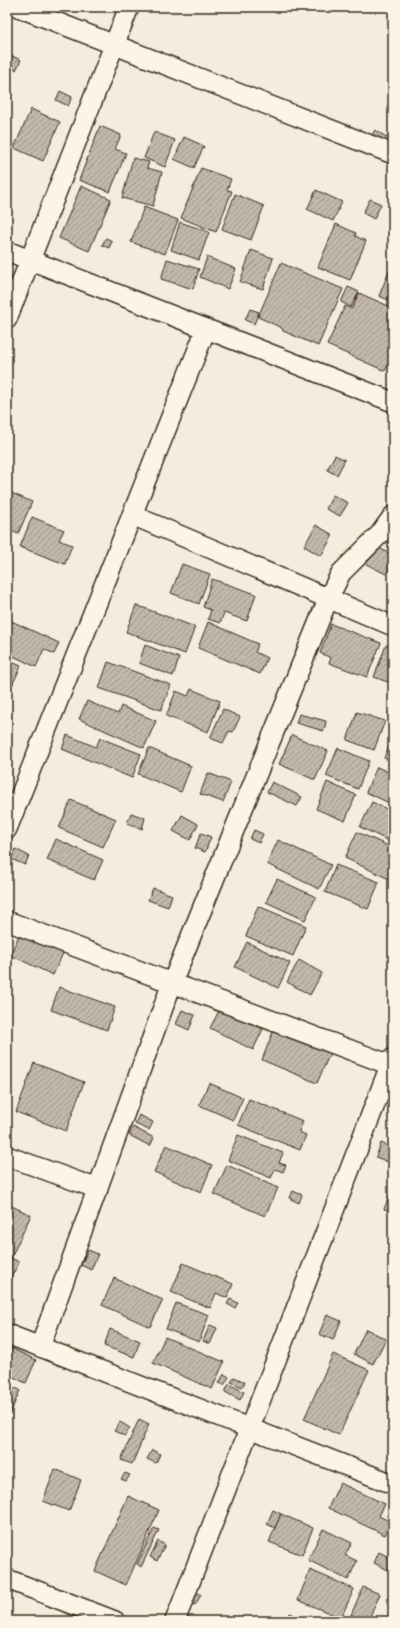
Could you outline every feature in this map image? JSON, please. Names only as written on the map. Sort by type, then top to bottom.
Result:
[{"type":"street","points":[[18,7],[393,154]]},
{"type":"street","points":[[7,320],[129,7]]},
{"type":"street","points":[[7,251],[393,402]]},
{"type":"street","points":[[7,829],[206,329]]},
{"type":"street","points":[[132,515],[393,626]]},
{"type":"street","points":[[40,1347],[172,983],[328,599],[341,573],[380,534],[393,516]]},
{"type":"street","points":[[7,922],[392,1063],[176,1621]]},
{"type":"street","points":[[7,1156],[98,1189]]},
{"type":"street","points":[[7,1334],[393,1484]]},
{"type":"street","points":[[7,1579],[115,1621]]},
{"type":"building","points":[[12,56],[21,60],[16,70],[7,66]]},
{"type":"building","points":[[60,91],[72,97],[68,106],[56,100]]},
{"type":"building","points":[[31,109],[60,122],[43,161],[14,148]]},
{"type":"building","points":[[100,126],[121,135],[115,149],[126,153],[110,192],[79,180]]},
{"type":"building","points":[[375,130],[393,141],[388,150],[369,140]]},
{"type":"building","points":[[154,132],[175,140],[165,167],[144,158]]},
{"type":"building","points":[[184,137],[204,146],[194,168],[174,159]]},
{"type":"building","points":[[133,158],[149,162],[147,168],[162,172],[153,206],[122,198]]},
{"type":"building","points":[[201,168],[231,179],[227,190],[232,191],[216,232],[181,218]]},
{"type":"building","points":[[81,186],[111,199],[89,251],[59,238]]},
{"type":"building","points":[[316,190],[342,202],[333,221],[307,209]]},
{"type":"building","points":[[235,194],[264,206],[251,240],[222,229]]},
{"type":"building","points":[[370,199],[381,204],[374,219],[363,213]]},
{"type":"building","points":[[144,207],[178,220],[165,254],[131,242]]},
{"type":"building","points":[[180,222],[209,232],[199,260],[171,250]]},
{"type":"building","points":[[336,224],[356,233],[355,236],[366,241],[350,280],[318,267]]},
{"type":"building","points":[[106,238],[112,241],[109,248],[102,245]]},
{"type":"building","points":[[251,250],[273,258],[263,289],[240,282]]},
{"type":"building","points":[[207,257],[236,269],[228,289],[200,277]]},
{"type":"building","points":[[167,259],[199,269],[193,289],[161,279]]},
{"type":"building","points":[[281,263],[343,289],[318,346],[283,331],[282,328],[258,317]]},
{"type":"building","points":[[390,269],[393,270],[393,302],[379,296]]},
{"type":"building","points":[[348,287],[359,292],[351,307],[341,302]]},
{"type":"building","points":[[359,293],[393,308],[393,354],[385,371],[327,345],[345,306],[352,309]]},
{"type":"building","points":[[250,309],[259,312],[254,324],[245,320]]},
{"type":"building","points":[[335,455],[345,460],[337,475],[327,470]]},
{"type":"building","points":[[7,491],[32,502],[18,534],[7,529]]},
{"type":"building","points":[[333,495],[348,503],[340,516],[326,509]]},
{"type":"building","points":[[32,517],[64,530],[59,540],[72,545],[65,564],[20,547]]},
{"type":"building","points":[[316,525],[333,535],[321,556],[304,546]]},
{"type":"building","points":[[375,546],[393,555],[393,561],[386,574],[366,564]]},
{"type":"building","points":[[182,564],[210,574],[199,604],[171,593]]},
{"type":"building","points":[[212,579],[256,594],[247,621],[224,613],[220,623],[208,619],[211,610],[203,607]]},
{"type":"building","points":[[136,605],[195,627],[185,654],[126,632]]},
{"type":"building","points":[[7,619],[59,643],[54,654],[44,649],[36,667],[7,653]]},
{"type":"building","points":[[208,622],[258,644],[255,652],[267,658],[260,674],[198,648]]},
{"type":"building","points":[[331,624],[381,643],[367,677],[329,663],[331,658],[320,653]]},
{"type":"building","points":[[145,645],[179,658],[173,676],[139,663]]},
{"type":"building","points":[[386,645],[393,647],[393,684],[374,677]]},
{"type":"building","points":[[7,660],[21,666],[9,692],[7,691]]},
{"type":"building","points":[[108,662],[171,685],[161,710],[99,688]]},
{"type":"building","points":[[191,689],[220,701],[208,732],[166,716],[176,691],[188,696]]},
{"type":"building","points":[[87,701],[118,714],[121,706],[156,721],[144,748],[79,719]]},
{"type":"building","points":[[223,709],[240,717],[233,732],[229,731],[223,743],[210,738]]},
{"type":"building","points":[[357,712],[385,721],[374,750],[347,740]]},
{"type":"building","points":[[299,714],[326,721],[324,731],[296,723]]},
{"type":"building","points":[[67,735],[96,747],[100,738],[141,754],[132,778],[62,749]]},
{"type":"building","points":[[292,735],[328,751],[315,780],[279,764]]},
{"type":"building","points":[[393,736],[393,762],[384,758]]},
{"type":"building","points":[[149,748],[191,766],[181,792],[138,774]]},
{"type":"building","points":[[338,748],[369,761],[358,789],[326,776]]},
{"type":"building","points":[[377,767],[393,774],[393,805],[366,792]]},
{"type":"building","points":[[208,773],[231,782],[223,802],[200,794]]},
{"type":"building","points":[[272,782],[302,797],[297,806],[267,792]]},
{"type":"building","points":[[327,782],[356,795],[345,821],[316,809]]},
{"type":"building","points":[[71,800],[116,819],[103,847],[59,828]]},
{"type":"building","points":[[372,802],[393,812],[393,843],[360,827]]},
{"type":"building","points":[[131,813],[145,818],[142,829],[127,823]]},
{"type":"building","points":[[182,815],[198,824],[190,840],[173,831]]},
{"type":"building","points":[[254,830],[263,834],[259,843],[250,839]]},
{"type":"building","points":[[357,832],[393,848],[393,870],[389,879],[345,858]]},
{"type":"building","points":[[201,833],[211,837],[205,852],[195,848]]},
{"type":"building","points":[[56,839],[103,860],[94,880],[47,860]]},
{"type":"building","points":[[278,840],[331,865],[319,889],[267,864]]},
{"type":"building","points":[[15,849],[29,856],[25,865],[11,859]]},
{"type":"building","points":[[336,865],[379,882],[368,909],[325,892]]},
{"type":"building","points":[[277,879],[316,897],[305,920],[266,902]]},
{"type":"building","points":[[153,888],[172,895],[168,907],[148,900]]},
{"type":"building","points":[[258,906],[306,926],[293,956],[246,936]]},
{"type":"building","points":[[21,931],[64,951],[53,975],[10,955]]},
{"type":"building","points":[[247,942],[290,963],[278,988],[235,967]]},
{"type":"building","points":[[299,960],[322,973],[310,995],[287,982]]},
{"type":"building","points":[[59,987],[115,1007],[107,1030],[51,1010]]},
{"type":"building","points":[[221,1007],[263,1029],[253,1050],[210,1028]]},
{"type":"building","points":[[182,1010],[195,1015],[189,1030],[176,1024]]},
{"type":"building","points":[[274,1029],[330,1053],[317,1083],[262,1060]]},
{"type":"building","points":[[34,1063],[84,1082],[66,1131],[16,1112]]},
{"type":"building","points":[[209,1083],[243,1098],[233,1120],[199,1105]]},
{"type":"building","points":[[7,1089],[12,1092],[7,1102]]},
{"type":"building","points":[[249,1099],[303,1121],[299,1132],[306,1135],[300,1150],[238,1125]]},
{"type":"building","points":[[139,1115],[153,1122],[149,1130],[135,1124]]},
{"type":"building","points":[[133,1127],[154,1138],[150,1146],[129,1135]]},
{"type":"building","points":[[238,1135],[283,1153],[279,1163],[286,1165],[283,1172],[275,1169],[271,1178],[228,1160]]},
{"type":"building","points":[[381,1143],[393,1148],[388,1162],[376,1157]]},
{"type":"building","points":[[166,1145],[212,1165],[201,1192],[154,1172]]},
{"type":"building","points":[[227,1165],[278,1188],[265,1216],[214,1194]]},
{"type":"building","points":[[393,1187],[393,1212],[384,1209]]},
{"type":"building","points":[[293,1191],[302,1195],[299,1203],[289,1198]]},
{"type":"building","points":[[7,1204],[31,1215],[11,1258],[19,1262],[11,1278],[7,1276]]},
{"type":"building","points":[[88,1250],[98,1254],[91,1270],[81,1265]]},
{"type":"building","points":[[183,1263],[233,1284],[227,1298],[216,1293],[210,1308],[171,1292]]},
{"type":"building","points":[[114,1278],[163,1300],[150,1327],[102,1305]]},
{"type":"building","points":[[230,1299],[238,1303],[235,1308],[227,1304]]},
{"type":"building","points":[[176,1303],[209,1315],[199,1342],[166,1329]]},
{"type":"building","points":[[327,1315],[341,1321],[333,1340],[319,1334]]},
{"type":"building","points":[[210,1325],[217,1328],[210,1344],[203,1341]]},
{"type":"building","points":[[110,1329],[140,1341],[134,1357],[104,1346]]},
{"type":"building","points":[[366,1329],[386,1339],[373,1364],[354,1354]]},
{"type":"building","points":[[165,1337],[224,1362],[212,1389],[153,1363]]},
{"type":"building","points":[[11,1348],[36,1360],[26,1383],[7,1374],[7,1356]]},
{"type":"building","points":[[333,1354],[369,1370],[339,1435],[304,1419]]},
{"type":"building","points":[[224,1374],[229,1377],[224,1385],[219,1383]]},
{"type":"building","points":[[234,1377],[245,1382],[242,1387],[231,1382]]},
{"type":"building","points":[[229,1384],[244,1392],[240,1400],[225,1392]]},
{"type":"building","points":[[7,1385],[20,1390],[7,1421]]},
{"type":"building","points":[[139,1419],[149,1424],[132,1464],[121,1460]]},
{"type":"building","points":[[120,1422],[130,1428],[125,1436],[114,1431]]},
{"type":"building","points":[[152,1450],[160,1454],[156,1463],[147,1459]]},
{"type":"building","points":[[55,1469],[81,1480],[69,1511],[43,1501]]},
{"type":"building","points":[[125,1473],[130,1475],[126,1481],[121,1479]]},
{"type":"building","points":[[340,1483],[385,1504],[379,1516],[391,1522],[385,1535],[328,1508]]},
{"type":"building","points":[[128,1496],[159,1510],[126,1585],[95,1571]]},
{"type":"building","points":[[273,1510],[281,1514],[275,1528],[267,1524]]},
{"type":"building","points":[[281,1514],[313,1528],[302,1555],[269,1542]]},
{"type":"building","points":[[154,1528],[159,1530],[141,1567],[137,1564]]},
{"type":"building","points":[[323,1529],[352,1543],[345,1555],[357,1561],[348,1580],[308,1560]]},
{"type":"building","points":[[158,1541],[165,1545],[157,1561],[150,1557]]},
{"type":"building","points":[[379,1552],[393,1559],[393,1564],[390,1571],[374,1563]]},
{"type":"building","points":[[310,1570],[354,1589],[341,1618],[298,1600]]},
{"type":"building","points":[[363,1587],[380,1594],[368,1621],[364,1621],[351,1615]]},
{"type":"building","points":[[195,1591],[201,1595],[195,1605],[189,1602]]},
{"type":"building","points":[[290,1613],[307,1621],[286,1621]]},
{"type":"building","points":[[240,1616],[250,1621],[238,1621]]}]
